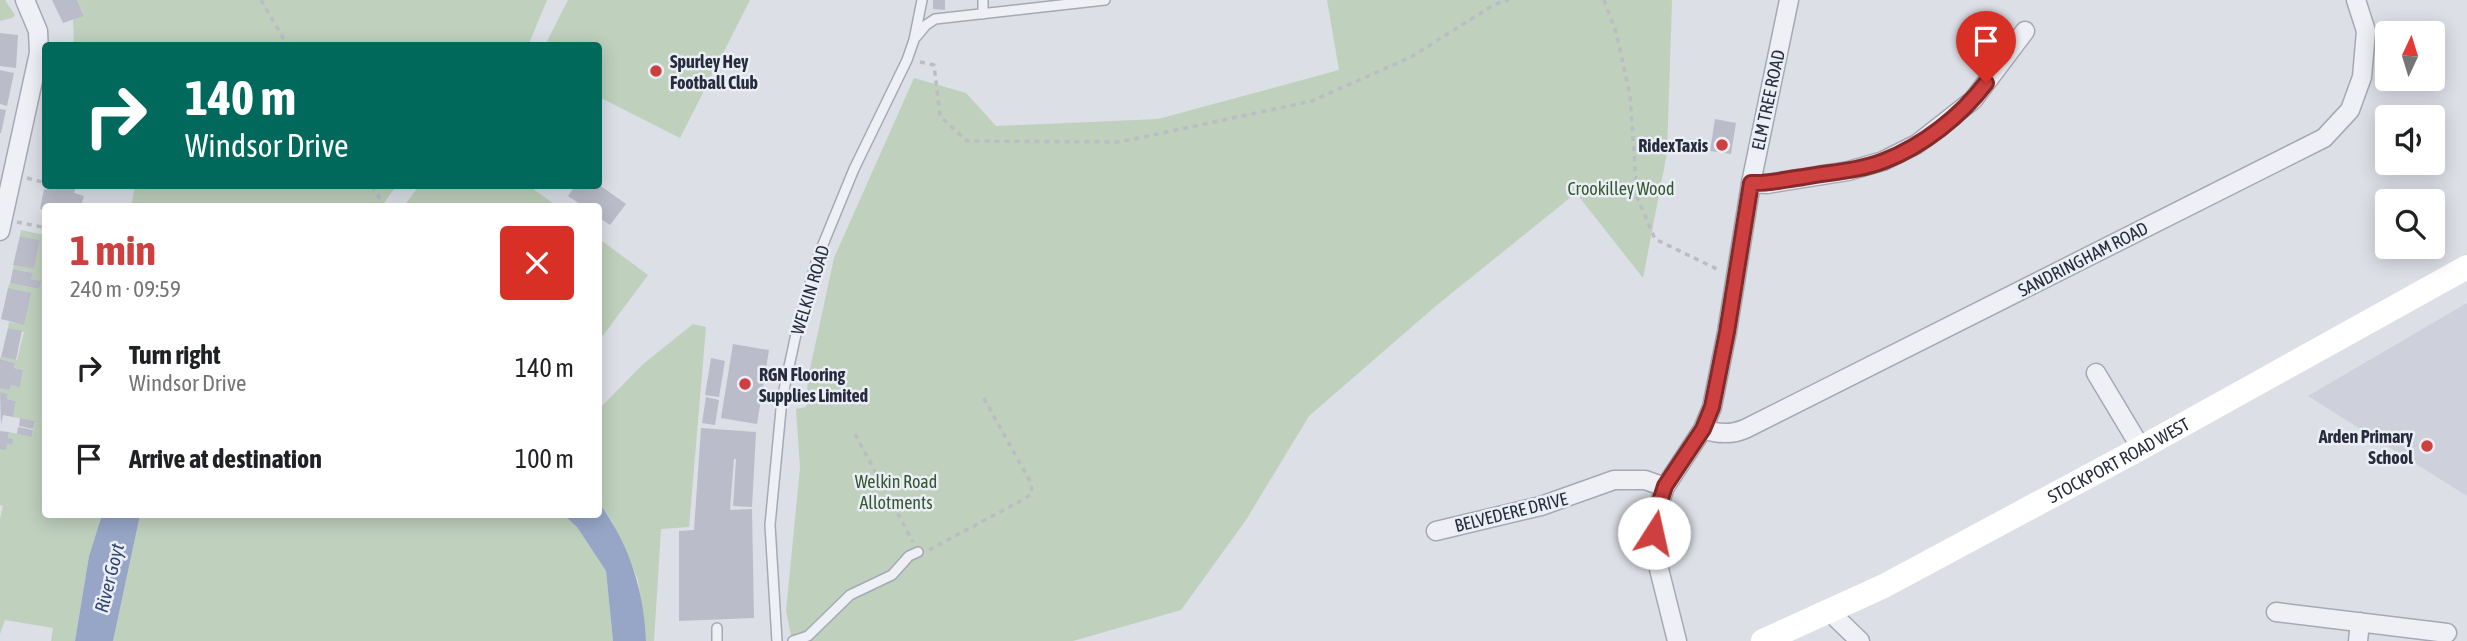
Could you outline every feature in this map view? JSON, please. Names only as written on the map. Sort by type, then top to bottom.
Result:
[{"type":"main road","name":"STOCKPORT ROAD WEST","points":[[1763,641],[1884,586],[2141,448],[2467,267]]},
{"type":"street","points":[[3,225],[39,52],[38,30],[25,0]]},
{"type":"street","name":"ELM TREE ROAD","points":[[1678,641],[1655,553],[1657,511],[1665,486],[1703,429],[1718,384],[1751,183],[1790,0]]},
{"type":"street","name":"SANDRINGHAM ROAD","points":[[1703,429],[1713,433],[1728,433],[1745,429],[2324,138],[2350,110],[2362,76],[2366,31],[2356,0]]},
{"type":"street","points":[[1751,183],[1767,184],[1848,171],[1883,161],[1917,144],[1973,100],[2025,31]]},
{"type":"street","points":[[2096,373],[2141,448]]},
{"type":"street","name":"BELVEDERE DRIVE","points":[[1436,531],[1570,498],[1614,480],[1645,480],[1665,486]]},
{"type":"street","points":[[1830,612],[1860,641]]},
{"type":"street","points":[[2276,612],[2447,633]]},
{"type":"street","points":[[2358,641],[2360,622]]},
{"type":"lane","name":"WELKIN ROAD","points":[[777,641],[770,525],[782,399],[796,334],[817,259],[854,169],[906,60],[914,40],[922,0]]},
{"type":"lane","points":[[983,0],[983,14],[1105,0]]},
{"type":"lane","name":"WELKIN ROAD","points":[[914,40],[926,25],[935,19],[983,14]]},
{"type":"lane","points":[[793,641],[808,636],[850,595],[892,575],[909,556],[918,552]]},
{"type":"lane","points":[[717,628],[717,641]]},
{"type":"path","points":[[261,0],[286,42]]},
{"type":"path","points":[[906,60],[934,65],[940,116],[967,141],[1120,142],[1311,101],[1411,57],[1495,4],[1509,0]]},
{"type":"path","points":[[1604,0],[1616,32],[1630,95],[1637,197],[1655,239],[1735,278]]},
{"type":"path","points":[[22,177],[42,182]]},
{"type":"path","points":[[374,189],[382,202]]},
{"type":"path","points":[[3,225],[42,227]]},
{"type":"path","points":[[855,434],[918,552],[938,546],[1032,493],[1031,483],[982,396]]},
{"type":"shaded area","name":"Arden Primary School","points":[[2467,303],[2467,496],[2308,396]]},
{"type":"green space","points":[[0,0],[5,0],[15,15],[12,18],[0,21]]},
{"type":"green space","points":[[77,0],[547,0],[530,42],[74,42],[73,20],[84,15]]},
{"type":"green space","name":"Spurley Hey Football Club","points":[[568,0],[750,0],[680,138],[602,99],[602,42],[547,42]]},
{"type":"green space","points":[[1327,0],[1672,0],[1667,153],[1643,278],[1576,193],[1437,305],[1309,416],[1246,520],[1181,610],[1073,641],[792,641],[786,611],[800,468],[796,409],[806,407],[808,378],[834,258],[914,78],[966,93],[996,126],[1158,119],[1339,70]]},
{"type":"green space","points":[[134,189],[394,189],[384,203],[132,203]]},
{"type":"green space","points":[[417,189],[533,189],[553,203],[406,203]]},
{"type":"green space","points":[[21,230],[42,234],[42,518],[101,518],[89,556],[75,641],[51,641],[53,628],[5,620],[0,634],[0,519],[3,506],[0,505],[0,449],[7,444],[12,445],[8,438],[9,432],[32,437],[35,421],[13,417],[16,401],[7,399],[8,394],[0,392],[0,388],[20,386],[23,370],[14,368],[15,363],[0,359],[17,360],[24,332],[8,328],[9,322],[24,324],[8,288],[10,283],[39,289],[40,281],[31,279],[32,273],[13,269],[14,265],[34,269],[40,240],[20,236]]},
{"type":"green space","points":[[602,241],[648,275],[602,337]]},
{"type":"green space","points":[[693,324],[706,327],[689,527],[661,529],[654,641],[646,641],[638,580],[612,521],[602,507],[602,406],[642,365]]},
{"type":"green space","points":[[139,518],[567,518],[577,527],[606,571],[613,641],[113,641]]},
{"type":"water","points":[[602,507],[610,518],[633,568],[642,604],[646,641],[613,641],[606,571],[577,527],[567,518],[602,518]]},
{"type":"water","name":"River Goyt","points":[[101,518],[139,518],[113,641],[75,641],[89,556]]},
{"type":"building","points":[[52,0],[77,0],[84,16],[63,23]]},
{"type":"building","points":[[933,0],[945,0],[945,10],[933,9]]},
{"type":"building","points":[[0,33],[18,35],[16,68],[0,66]]},
{"type":"building","points":[[0,70],[14,73],[7,106],[0,104]]},
{"type":"building","points":[[0,109],[6,110],[1,133],[0,133]]},
{"type":"building","points":[[1715,119],[1736,123],[1731,154],[1710,151]]},
{"type":"building","points":[[602,187],[626,204],[610,225],[602,220],[602,203],[578,203],[568,196],[573,189],[602,189]]},
{"type":"building","points":[[44,189],[75,189],[74,193],[84,196],[82,203],[42,203],[40,209]]},
{"type":"building","points":[[20,236],[40,240],[34,269],[13,265]]},
{"type":"building","points":[[13,269],[33,273],[31,279],[41,281],[39,289],[10,283]]},
{"type":"building","points":[[8,288],[31,293],[24,325],[1,319]]},
{"type":"building","points":[[8,328],[22,331],[16,360],[1,357]]},
{"type":"building","name":"RGN Flooring Supplies Limited","points":[[733,344],[769,350],[757,424],[721,418]]},
{"type":"building","points":[[711,358],[725,361],[719,397],[705,395]]},
{"type":"building","points":[[0,359],[15,363],[14,368],[23,370],[20,387],[11,385],[9,390],[0,388]]},
{"type":"building","points":[[0,392],[8,394],[7,399],[16,401],[13,417],[3,415],[1,425]]},
{"type":"building","points":[[706,397],[719,400],[715,425],[702,423]]},
{"type":"building","points":[[20,418],[35,421],[33,429],[19,426]]},
{"type":"building","points":[[18,427],[33,430],[32,437],[17,434]]},
{"type":"building","points":[[701,428],[756,432],[752,507],[733,506],[734,459],[730,510],[752,509],[754,618],[679,621],[679,531],[694,530]]},
{"type":"building","points":[[0,431],[9,432],[8,438],[13,439],[12,445],[7,444],[6,450],[0,449]]},
{"type":"place","name":"Spurley Hey Football Club","points":[[656,71]]},
{"type":"place","name":"RidexTaxis","points":[[1722,145]]},
{"type":"place","name":"RGN Flooring Supplies Limited","points":[[745,384]]},
{"type":"place","name":"Arden Primary School","points":[[2427,446]]},
{"type":"route","points":[[1654,533],[1665,486],[1703,429],[1712,407],[1751,183],[1767,184],[1848,171],[1883,161],[1917,144],[1945,123],[1973,100],[1986,83]]},
{"type":"park label","name":"Crookilley Wood","points":[[1621,188]]},
{"type":"park label","name":"Welkin Road Allotments","points":[[896,491]]}]
